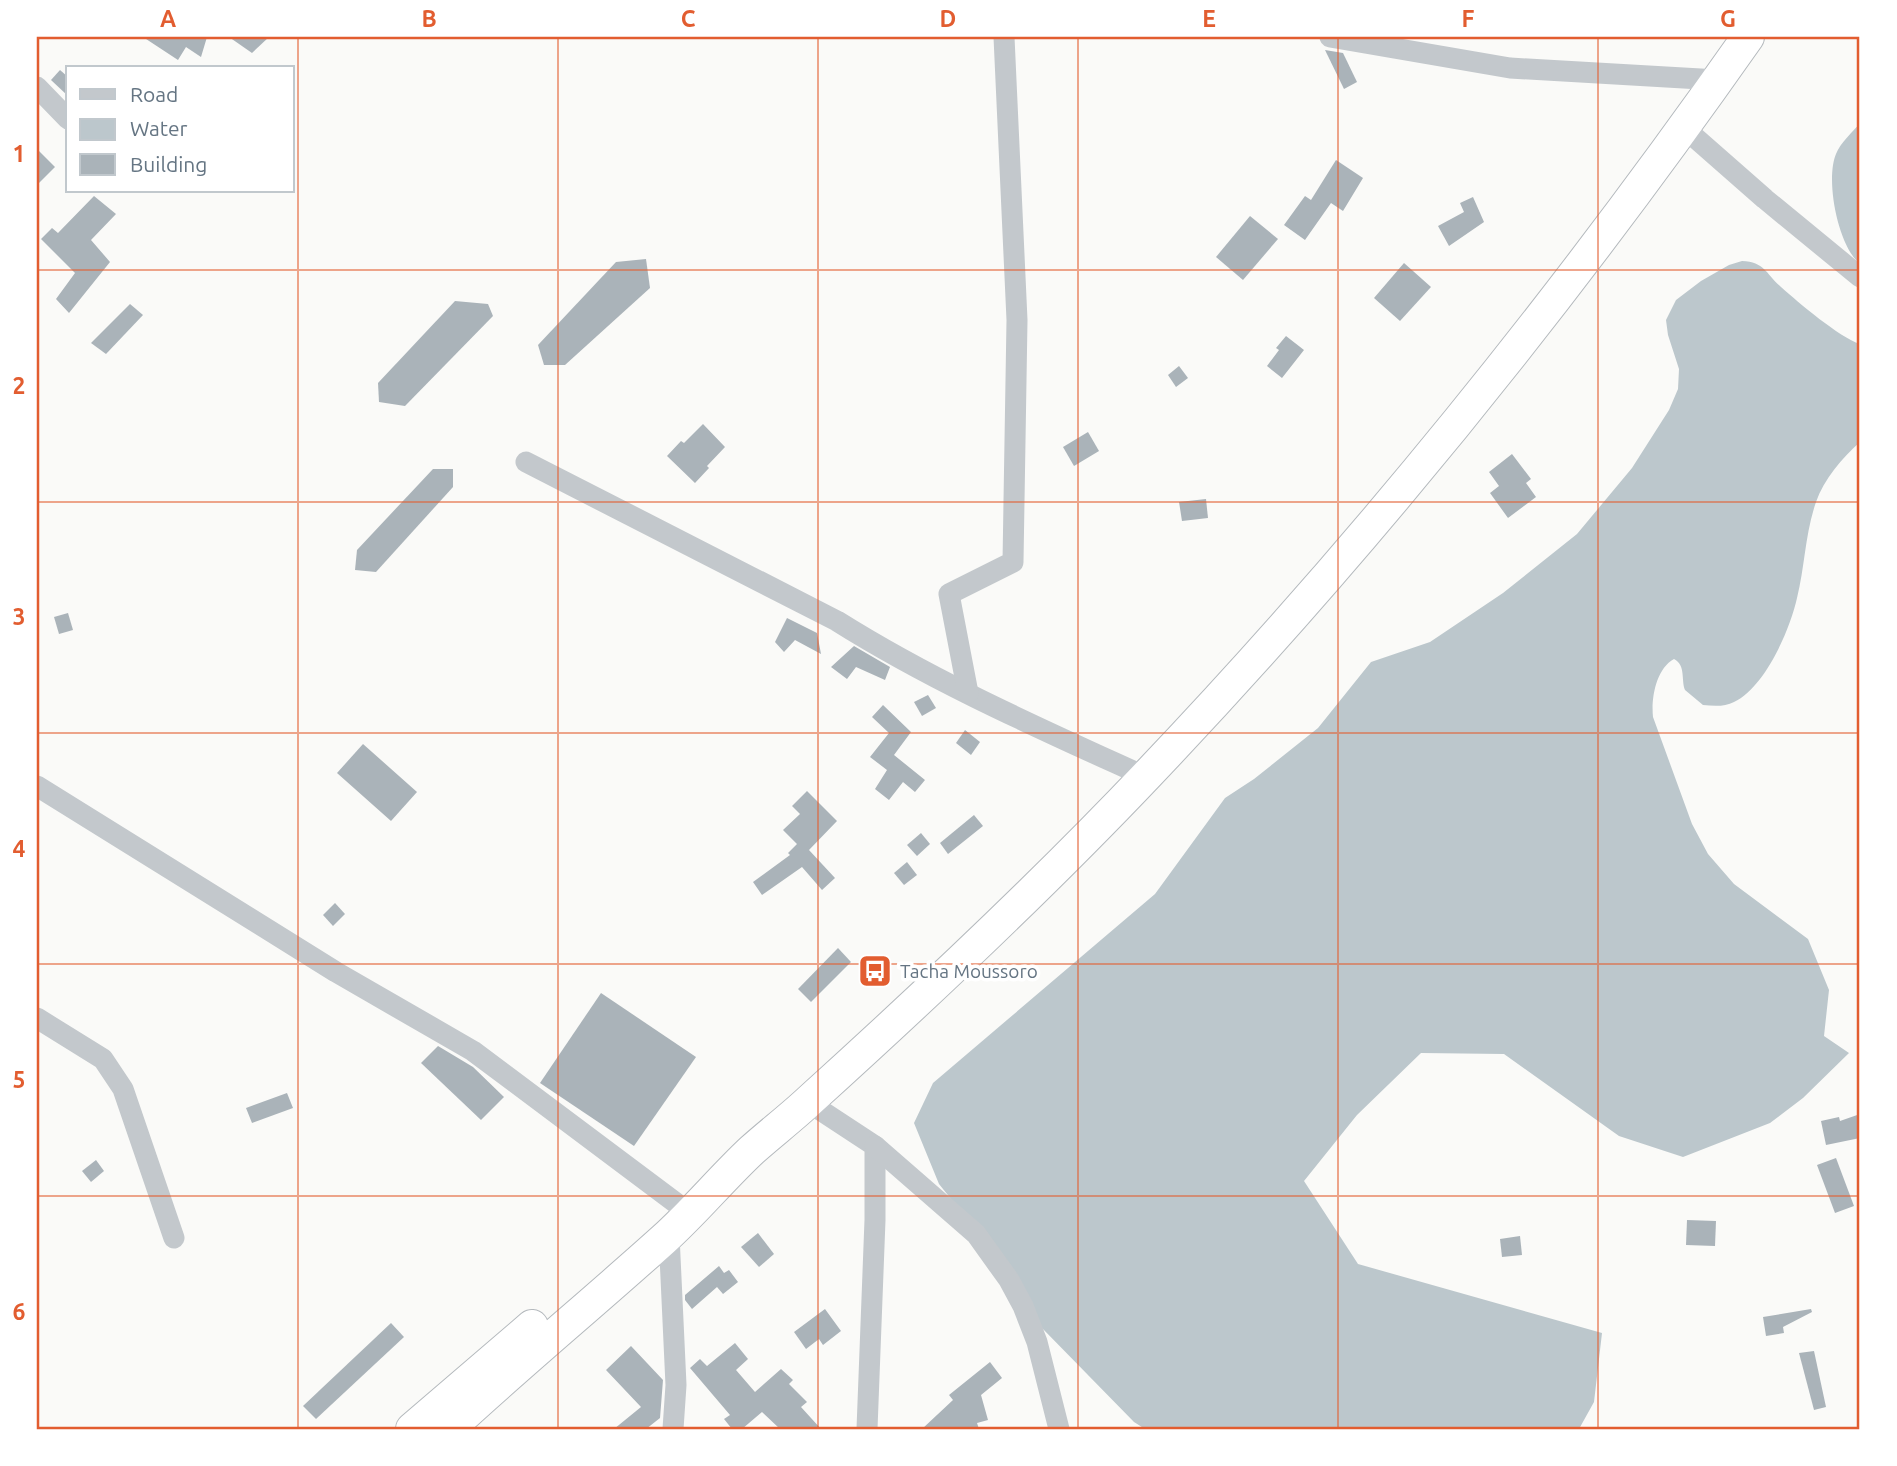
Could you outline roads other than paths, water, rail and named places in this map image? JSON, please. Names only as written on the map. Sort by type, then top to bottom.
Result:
[{"type":"highway","points":[[449,1429],[476,1418],[669,1235],[749,1153],[942,978],[1146,776],[1261,654],[1421,467],[1549,306],[1748,37]]},
{"type":"highway","points":[[412,1429],[699,1183],[749,1153]]},
{"type":"street","points":[[968,693],[948,594],[1013,562],[1017,320],[1004,37]]},
{"type":"street","points":[[1330,37],[1510,68],[1718,80]]},
{"type":"street","points":[[37,87],[66,117]]},
{"type":"street","points":[[1683,127],[1860,277]]},
{"type":"street","points":[[526,462],[837,621],[873,644],[1018,719],[1146,776]]},
{"type":"street","points":[[37,786],[335,972],[473,1051],[676,1203]]},
{"type":"street","points":[[37,1017],[103,1059],[123,1089],[174,1238]]},
{"type":"street","points":[[808,1102],[875,1146],[976,1234],[1009,1280],[1023,1306],[1037,1342],[1059,1429]]},
{"type":"street","points":[[867,1429],[875,1146]]},
{"type":"street","points":[[669,1235],[676,1385],[673,1429]]},
{"type":"water","points":[[1860,123],[1860,264],[1845,243],[1840,228],[1832,180],[1836,154]]},
{"type":"water","points":[[1742,261],[1760,266],[1819,319],[1860,344],[1860,442],[1834,469],[1819,493],[1794,611],[1766,671],[1745,695],[1734,702],[1715,706],[1703,705],[1685,690],[1682,669],[1674,659],[1663,670],[1656,685],[1653,717],[1692,824],[1708,854],[1734,884],[1808,939],[1829,990],[1824,1036],[1849,1053],[1803,1098],[1770,1123],[1683,1157],[1619,1136],[1504,1054],[1421,1053],[1357,1115],[1304,1181],[1358,1264],[1602,1333],[1594,1402],[1579,1429],[1145,1429],[1134,1422],[1041,1327],[983,1239],[939,1184],[914,1123],[933,1083],[1155,894],[1225,798],[1254,779],[1318,728],[1371,662],[1430,642],[1503,593],[1577,534],[1632,468],[1669,410],[1678,389],[1679,369],[1666,320],[1676,300],[1701,281],[1729,265]]},
{"type":"place","name":"Tacha Moussoro","points":[[875,971]]}]
